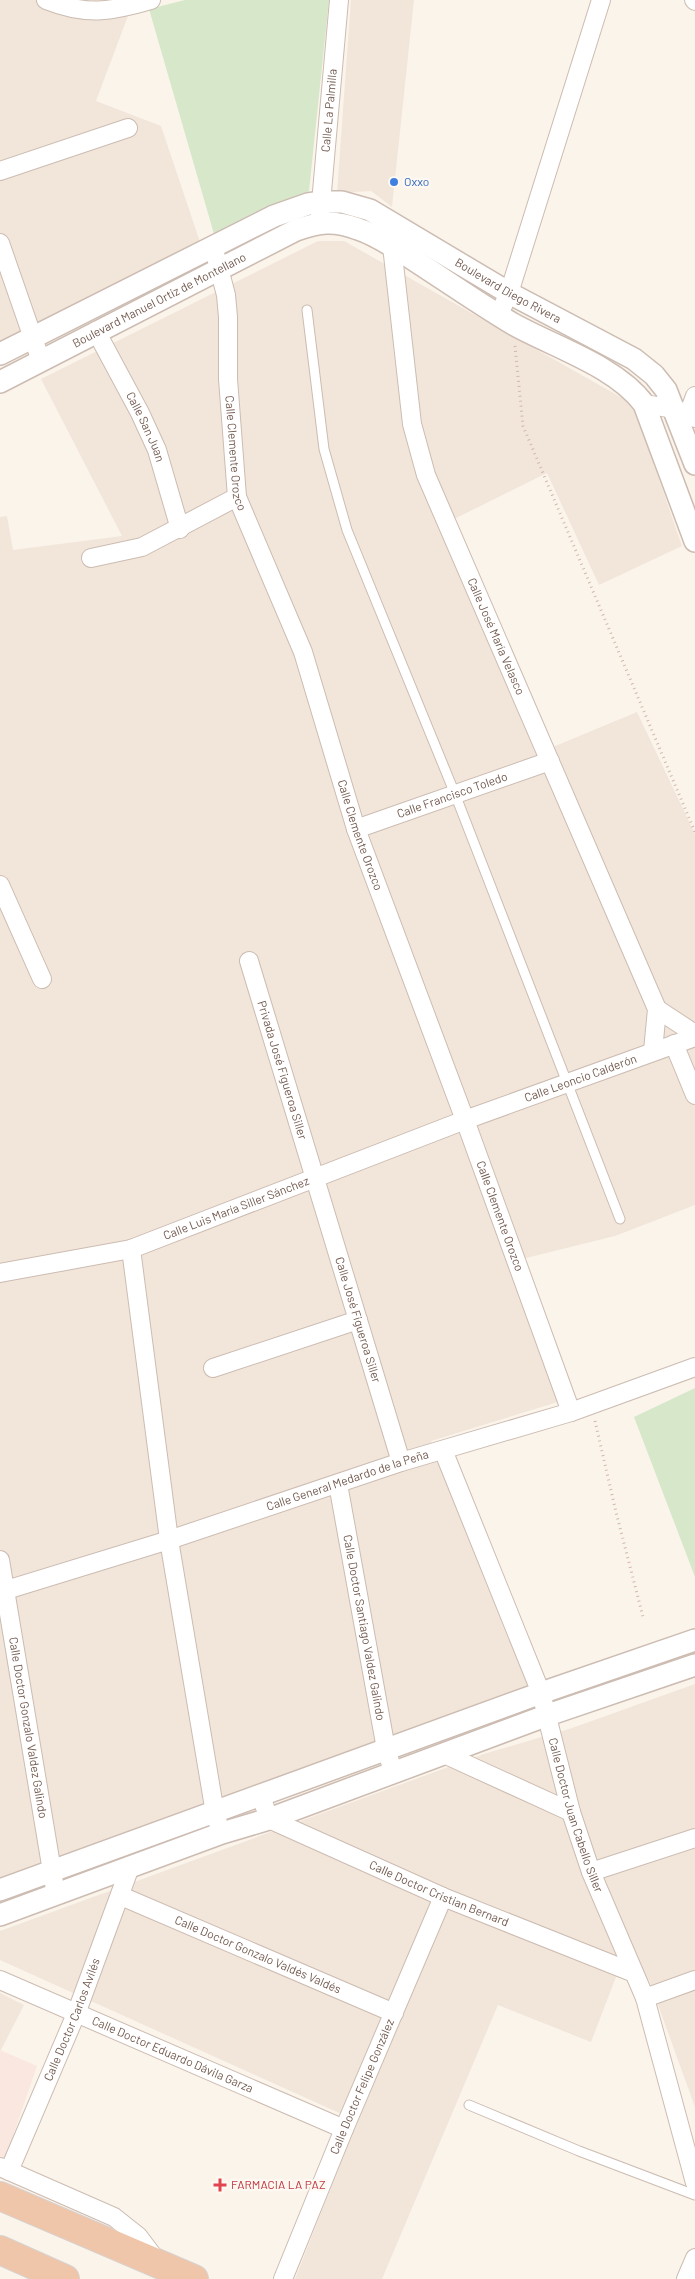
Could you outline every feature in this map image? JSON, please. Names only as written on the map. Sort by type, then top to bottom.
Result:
[{"type":"highway","points":[[3,2178],[159,2265],[194,2279]]},
{"type":"highway","points":[[0,2250],[52,2276]]},
{"type":"street","points":[[46,0],[72,8],[99,12],[120,9],[151,0]]},
{"type":"street","name":"Calle La Palmilla","points":[[321,212],[339,0]]},
{"type":"street","points":[[506,319],[509,293],[601,0]]},
{"type":"street","points":[[0,171],[128,128]]},
{"type":"street","name":"Boulevard Diego Rivera","points":[[321,212],[342,202],[370,210],[509,293],[634,359],[654,374],[686,414],[695,464]]},
{"type":"street","name":"Boulevard Manuel Ortiz de Montellano","points":[[0,354],[292,208],[321,212]]},
{"type":"street","name":"Boulevard Manuel Ortiz de Montellano","points":[[0,382],[96,331],[296,230],[321,212]]},
{"type":"street","name":"Boulevard Diego Rivera","points":[[321,212],[338,223],[360,229],[392,246],[506,319],[619,380],[635,392],[644,404]]},
{"type":"street","points":[[0,243],[41,360]]},
{"type":"street","name":"Calle Clemente Orozco","points":[[213,246],[226,295],[228,379],[237,497],[303,652],[356,829],[465,1120],[571,1412]]},
{"type":"street","name":"Calle José María Velasco","points":[[392,246],[412,424],[426,475],[657,1009],[653,1051]]},
{"type":"street","name":"Calle San Juan","points":[[96,331],[157,450],[180,528]]},
{"type":"street","points":[[644,404],[686,414],[695,396]]},
{"type":"street","points":[[644,404],[695,541]]},
{"type":"street","points":[[91,558],[142,547],[237,497]]},
{"type":"street","name":"Calle Francisco Toledo","points":[[356,829],[550,761]]},
{"type":"street","points":[[0,885],[42,980]]},
{"type":"street","name":"Privada José Figueroa Siller","points":[[249,961],[314,1179]]},
{"type":"street","points":[[657,1009],[695,1035]]},
{"type":"street","name":"Calle Leoncio Calderón","points":[[465,1120],[695,1035]]},
{"type":"street","points":[[674,1044],[695,1095]]},
{"type":"street","name":"Calle Luis María Siller Sánchez","points":[[0,1273],[131,1249],[465,1120]]},
{"type":"street","name":"Calle José Figueroa Siller","points":[[314,1179],[401,1462]]},
{"type":"street","points":[[131,1249],[169,1540],[218,1823]]},
{"type":"street","points":[[213,1368],[358,1320]]},
{"type":"street","name":"Calle General Medardo de la Peña","points":[[2,1591],[169,1540],[401,1462],[571,1412],[695,1367]]},
{"type":"street","name":"Calle Doctor Juan Cabello Siller","points":[[443,1450],[541,1693],[571,1812],[592,1872],[644,1998],[688,2134],[695,2182]]},
{"type":"street","name":"Calle Doctor Santiago Valdez Galindo","points":[[338,1484],[386,1749],[393,1772]]},
{"type":"street","name":"Calle Doctor Gonzalo Valdez Galindo","points":[[0,1560],[2,1591],[50,1872],[56,1895]]},
{"type":"street","points":[[0,1915],[130,1867],[218,1823],[261,1796],[541,1693],[695,1640]]},
{"type":"street","points":[[0,1890],[50,1872],[218,1823],[269,1819],[548,1715],[695,1665]]},
{"type":"street","points":[[444,1754],[571,1812]]},
{"type":"street","points":[[261,1796],[269,1819]]},
{"type":"street","name":"Calle Doctor Cristian Bernard","points":[[269,1819],[443,1897],[634,1973]]},
{"type":"street","points":[[592,1872],[695,1838]]},
{"type":"street","name":"Calle Doctor Carlos Avilés","points":[[3,2178],[76,2014],[121,1896],[130,1867]]},
{"type":"street","name":"Calle Doctor Gonzalo Valdés Valdés","points":[[121,1896],[394,2013]]},
{"type":"street","name":"Calle Doctor Felipe González","points":[[283,2279],[344,2129],[443,1897]]},
{"type":"street","name":"Calle Doctor Eduardo Dávila Garza","points":[[0,1980],[344,2129]]},
{"type":"street","points":[[644,1998],[695,1980]]},
{"type":"street","points":[[686,2279],[695,2258]]},
{"type":"lane","points":[[307,310],[324,449],[347,530],[455,794],[620,1220]]},
{"type":"lane","points":[[469,2105],[579,2151],[695,2195]]},
{"type":"path","points":[[506,319],[523,426],[695,832]]},
{"type":"path","points":[[592,1405],[616,1512],[643,1617]]},
{"type":"shaded area","points":[[0,0],[134,0],[96,101],[161,126],[200,242],[0,343]]},
{"type":"shaded area","points":[[351,0],[414,0],[392,207],[371,191],[337,193]]},
{"type":"shaded area","points":[[318,241],[344,241],[633,404],[682,546],[599,585],[547,473],[440,526],[536,754],[637,712],[695,834],[695,1205],[615,1236],[514,1261],[558,1402],[431,1441],[529,1689],[0,1882],[0,517],[7,516],[13,550],[122,536],[41,379]]},
{"type":"shaded area","points":[[695,1684],[695,2107],[649,1980],[616,1977],[591,2042],[498,2005],[382,2279],[295,2279],[357,2121],[0,1960],[0,1931],[484,1754],[572,1728]]},
{"type":"shaded area","points":[[0,1993],[24,2005],[1,2050],[0,2050]]},
{"type":"shaded area","points":[[0,2050],[37,2066],[5,2159],[0,2156]]},
{"type":"green space","points":[[185,0],[329,0],[309,191],[214,234],[149,9]]},
{"type":"green space","points":[[695,1388],[695,1577],[634,1417]]},
{"type":"place","name":"Oxxo","points":[[394,182]]},
{"type":"place","name":"FARMACIA LA PAZ","points":[[220,2185]]}]
